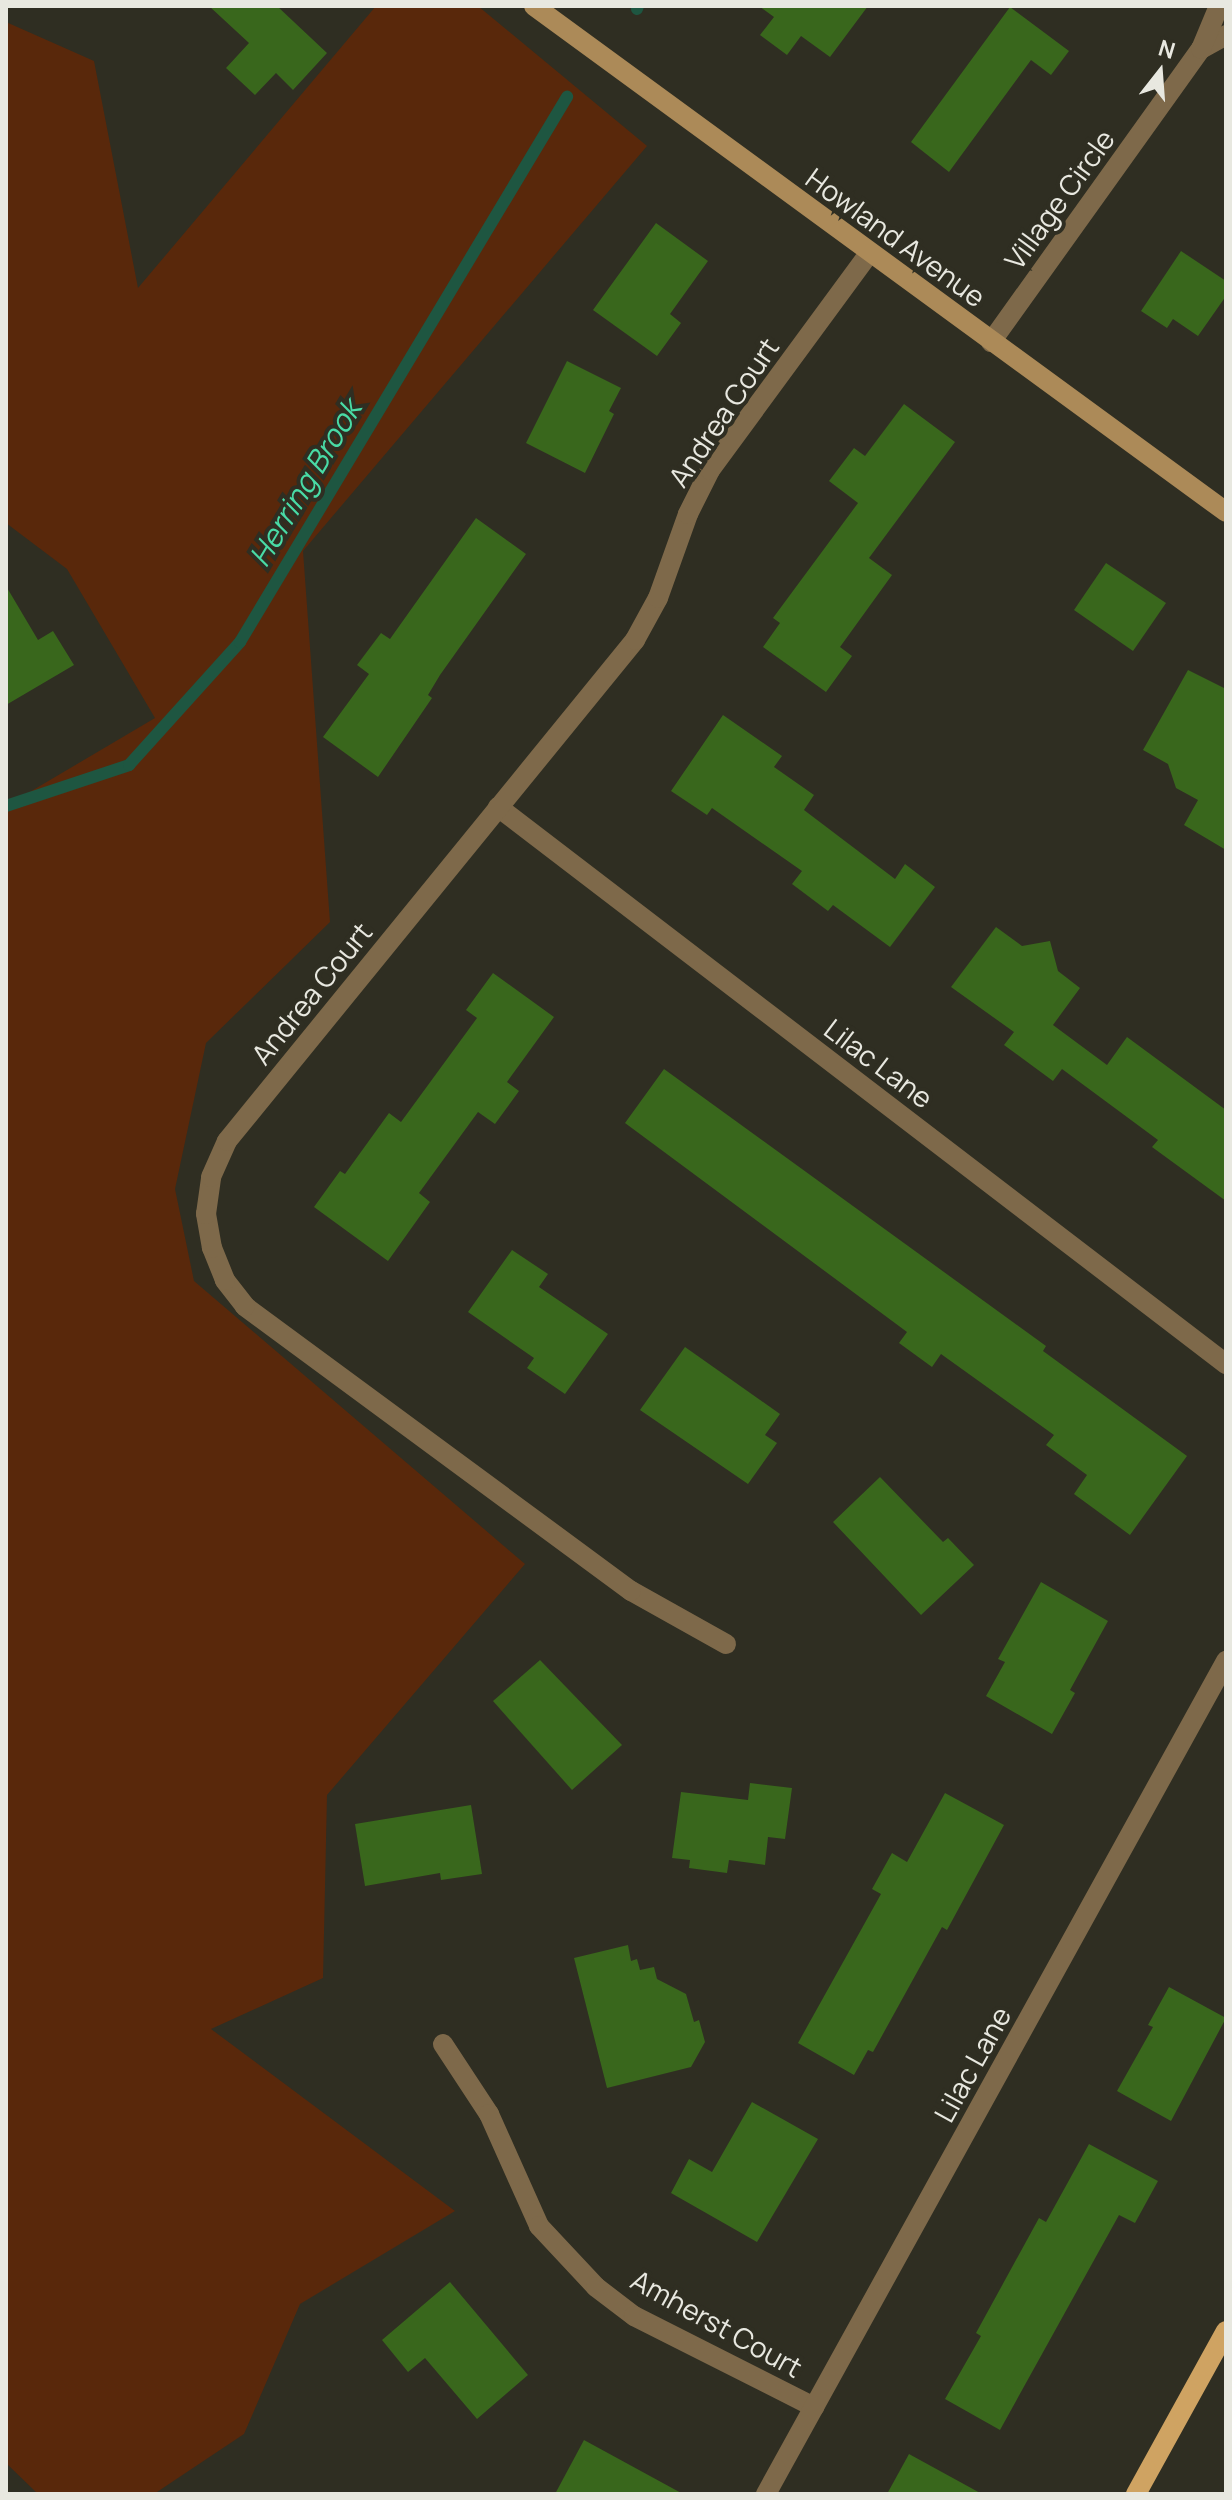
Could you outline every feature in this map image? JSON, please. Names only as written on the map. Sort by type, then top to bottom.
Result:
[{"type":"main road","points":[[1136,2494],[1226,2331]]},
{"type":"street","name":"Howland Avenue","points":[[534,6],[1226,512]]},
{"type":"street","points":[[1201,49],[1219,6]]},
{"type":"street","points":[[1201,49],[1226,35]]},
{"type":"street","name":"Village Circle","points":[[991,342],[1201,49]]},
{"type":"street","name":"Andrea Court","points":[[726,1644],[631,1591],[245,1306],[225,1280],[212,1248],[206,1214],[211,1177],[227,1141],[635,640],[658,598],[688,514],[710,470],[870,252]]},
{"type":"street","name":"Lilac Lane","points":[[498,807],[1226,1364]]},
{"type":"street","name":"Lilac Lane","points":[[766,2494],[1226,1661]]},
{"type":"street","name":"Amherst Court","points":[[443,2044],[489,2114],[539,2226],[596,2287],[634,2316],[814,2407]]},
{"type":"shaded area","points":[[376,6],[478,6],[647,146],[303,551],[330,922],[206,1043],[175,1189],[194,1281],[525,1564],[327,1795],[323,1978],[211,2029],[455,2211],[300,2304],[244,2434],[154,2494],[38,2494],[6,2463],[6,806],[155,718],[67,569],[6,523],[6,22],[94,61],[138,288]]},
{"type":"building","points":[[209,6],[277,6],[327,53],[293,90],[276,73],[255,95],[226,68],[249,43]]},
{"type":"building","points":[[759,6],[868,6],[830,57],[801,36],[787,55],[760,35],[774,17]]},
{"type":"building","points":[[1010,7],[1069,51],[1051,75],[1031,60],[949,172],[911,142]]},
{"type":"building","points":[[656,223],[708,261],[670,314],[681,323],[657,356],[593,310]]},
{"type":"building","points":[[1181,251],[1226,281],[1226,296],[1198,336],[1173,319],[1167,328],[1141,311]]},
{"type":"building","points":[[567,361],[621,388],[609,411],[614,414],[585,473],[526,443]]},
{"type":"building","points":[[904,404],[955,442],[869,558],[892,575],[840,647],[852,656],[826,692],[763,647],[780,623],[773,618],[858,503],[829,481],[854,448],[865,456]]},
{"type":"building","points":[[476,518],[526,554],[440,675],[428,695],[432,698],[378,777],[323,737],[369,674],[357,665],[381,633],[390,639]]},
{"type":"building","points":[[1106,563],[1166,603],[1133,651],[1074,610]]},
{"type":"building","points":[[6,586],[38,640],[53,631],[74,665],[6,705]]},
{"type":"building","points":[[1188,670],[1226,689],[1226,850],[1184,825],[1198,800],[1176,788],[1168,764],[1143,750]]},
{"type":"building","points":[[723,715],[782,756],[774,767],[814,795],[804,810],[895,879],[905,864],[935,887],[890,947],[833,905],[828,911],[792,884],[802,871],[712,808],[707,815],[671,791]]},
{"type":"building","points":[[996,927],[1022,946],[1050,941],[1058,971],[1080,988],[1053,1025],[1107,1065],[1127,1037],[1226,1110],[1226,1201],[1152,1147],[1158,1140],[1062,1069],[1053,1081],[1004,1045],[1014,1032],[951,987]]},
{"type":"building","points":[[493,973],[554,1017],[507,1082],[519,1091],[495,1124],[478,1112],[419,1193],[430,1202],[388,1261],[314,1207],[340,1171],[345,1174],[389,1113],[401,1122],[477,1018],[466,1010]]},
{"type":"building","points":[[664,1069],[1046,1346],[1043,1351],[1187,1456],[1130,1535],[1074,1494],[1087,1475],[1046,1445],[1054,1435],[941,1354],[932,1367],[899,1343],[907,1332],[625,1123]]},
{"type":"building","points":[[512,1250],[548,1274],[539,1287],[608,1334],[565,1394],[527,1368],[534,1358],[468,1312]]},
{"type":"building","points":[[685,1347],[780,1414],[765,1435],[777,1443],[748,1484],[640,1410]]},
{"type":"building","points":[[880,1477],[943,1542],[948,1538],[974,1565],[921,1615],[833,1522]]},
{"type":"building","points":[[1041,1582],[1108,1621],[1070,1690],[1075,1693],[1052,1734],[986,1696],[1005,1662],[998,1659]]},
{"type":"building","points":[[540,1660],[622,1745],[572,1790],[493,1701]]},
{"type":"building","points":[[750,1783],[792,1788],[785,1839],[768,1837],[765,1865],[729,1860],[727,1873],[689,1868],[690,1860],[672,1858],[681,1792],[748,1800]]},
{"type":"building","points":[[945,1793],[1004,1825],[947,1930],[942,1927],[873,2052],[868,2050],[854,2075],[798,2043],[881,1894],[872,1889],[892,1853],[907,1862]]},
{"type":"building","points":[[471,1805],[482,1874],[441,1880],[440,1873],[365,1886],[355,1824]]},
{"type":"building","points":[[628,1945],[631,1961],[637,1959],[640,1970],[654,1967],[657,1979],[686,1994],[694,2022],[699,2020],[705,2042],[691,2067],[607,2088],[574,1958]]},
{"type":"building","points":[[1169,1987],[1226,2018],[1171,2121],[1117,2091],[1153,2027],[1148,2025]]},
{"type":"building","points":[[752,2102],[818,2139],[757,2242],[671,2193],[689,2159],[712,2172]]},
{"type":"building","points":[[1089,2144],[1158,2181],[1135,2223],[1119,2215],[1000,2430],[945,2399],[981,2336],[976,2333],[1039,2218],[1046,2222]]},
{"type":"building","points":[[450,2282],[528,2375],[477,2419],[425,2358],[408,2372],[382,2340]]},
{"type":"building","points":[[584,2440],[683,2494],[555,2494]]},
{"type":"building","points":[[909,2454],[982,2494],[887,2494]]},
{"type":"waterway","name":"Herring Brook","points":[[6,806],[129,765],[240,642],[567,97]]}]
